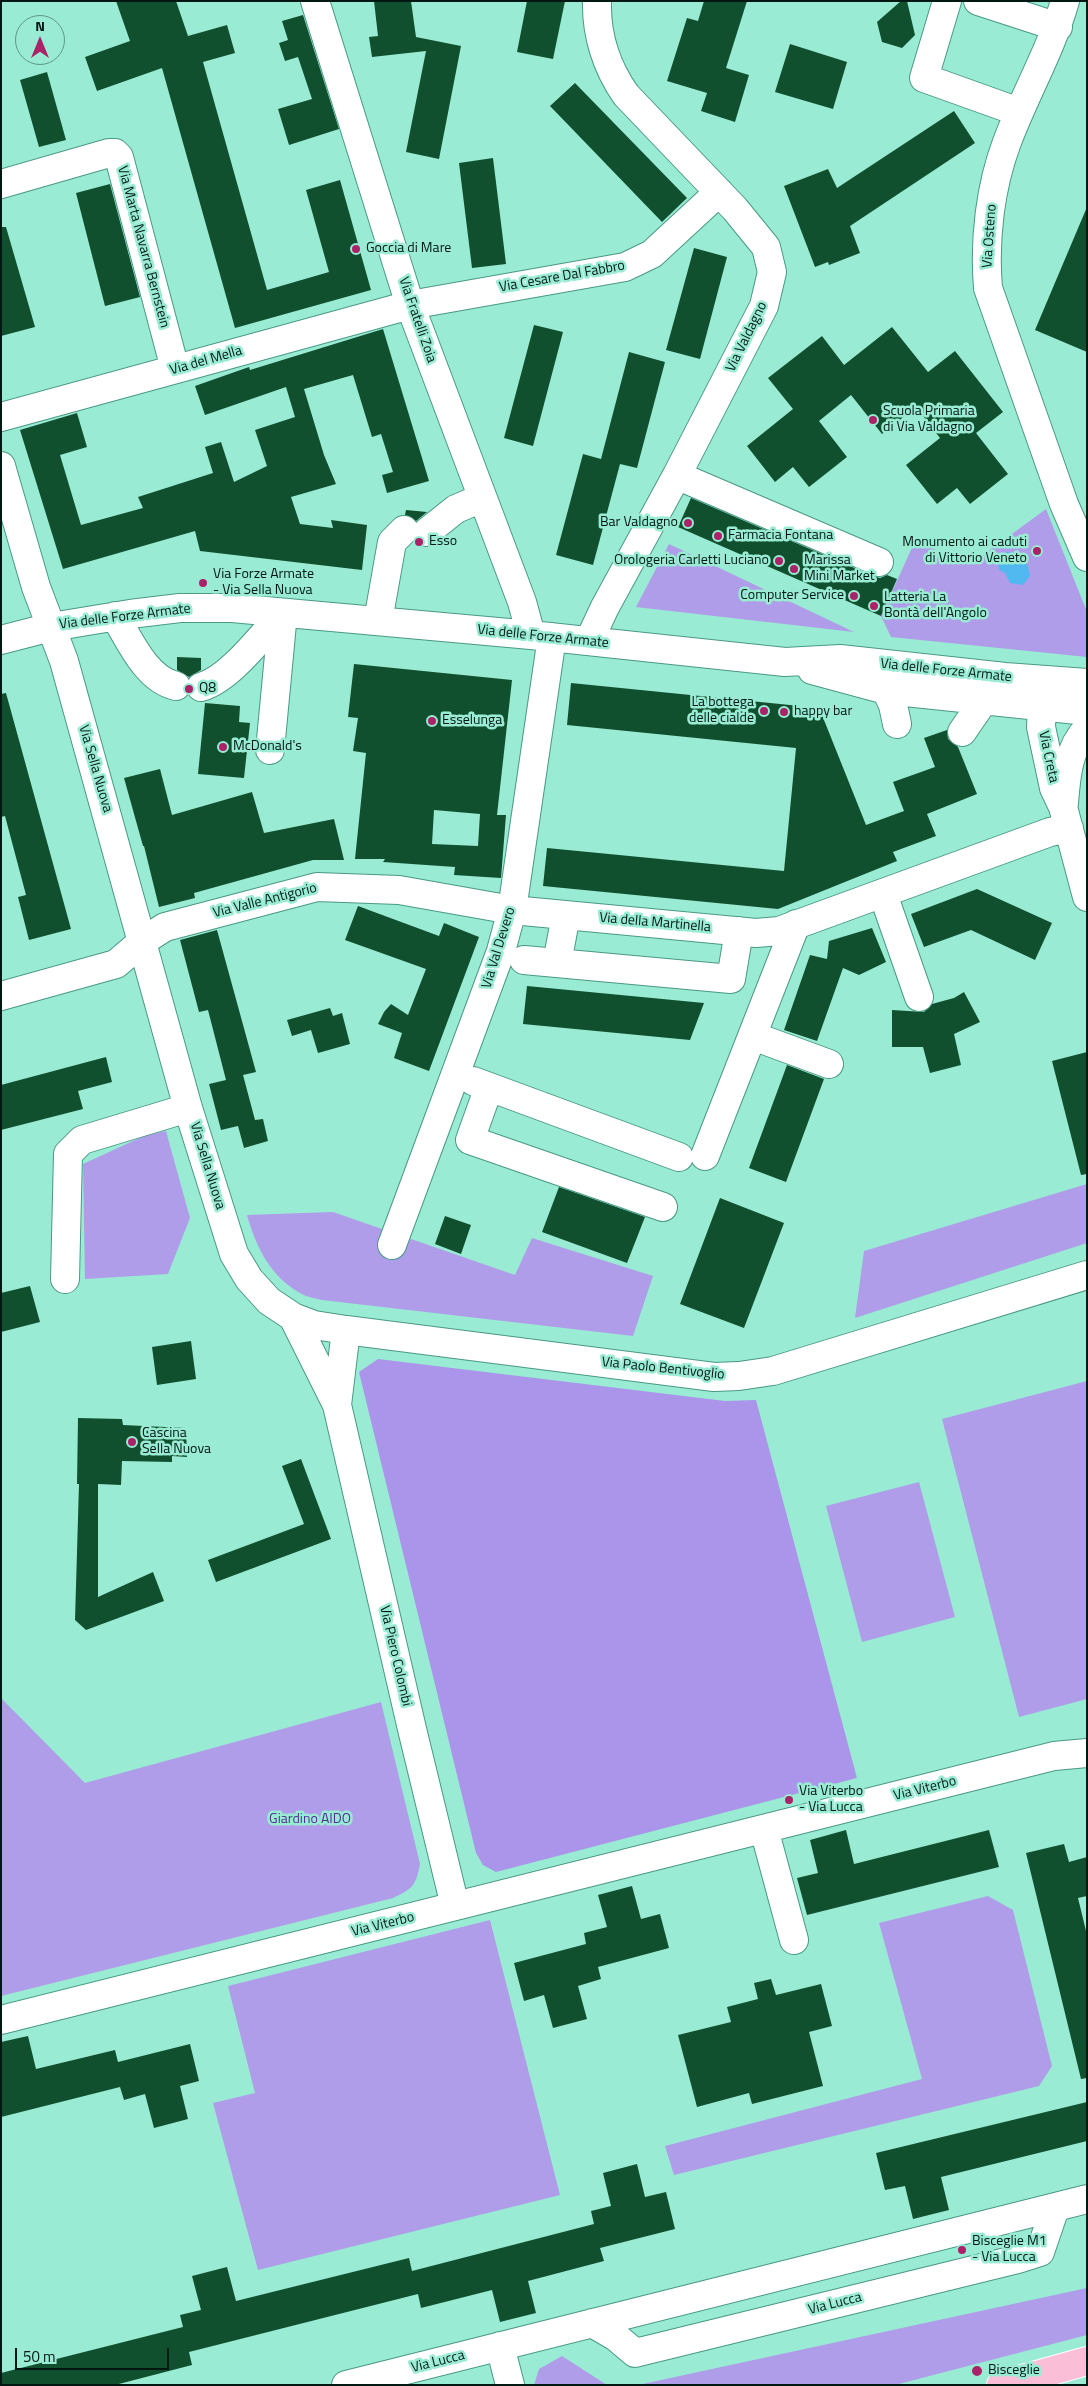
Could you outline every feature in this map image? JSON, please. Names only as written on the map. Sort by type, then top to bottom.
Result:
[{"type":"main road","points":[[1001,2385],[1087,2362]]},
{"type":"street","name":"Via Fratelli Zoia","points":[[316,1],[410,305],[522,602],[541,636]]},
{"type":"street","name":"Via Valdagno","points":[[589,642],[605,607],[677,475],[764,306],[772,272],[766,248],[719,192],[626,95],[618,84],[609,66],[600,35],[597,1]]},
{"type":"street","points":[[947,1],[924,78],[1020,112]]},
{"type":"street","points":[[978,1],[1058,27]]},
{"type":"street","name":"Via Osteno","points":[[1065,1],[1058,27],[1006,143],[994,188],[986,261],[988,288],[1064,504],[1087,557]]},
{"type":"street","name":"Via Marta Navarra Bernstein","points":[[1,184],[109,153],[115,153],[119,157],[175,370]]},
{"type":"street","name":"Via Cesare Dal Fabbro","points":[[410,305],[638,263],[667,242],[719,192]]},
{"type":"street","name":"Via del Mella","points":[[1,417],[410,305]]},
{"type":"street","name":"Via Sella Nuova","points":[[1,466],[36,587],[64,661],[188,1108],[234,1254],[249,1279],[269,1301],[292,1318],[314,1325],[346,1330]]},
{"type":"street","points":[[690,481],[879,562]]},
{"type":"street","points":[[378,621],[392,542],[456,509],[482,498]]},
{"type":"street","name":"Via delle Forze Armate","points":[[1,640],[51,627],[115,616],[180,608],[232,608],[541,636],[785,662],[840,659],[975,674],[1087,683]]},
{"type":"street","points":[[115,616],[150,670],[160,681],[188,687],[211,684],[223,675],[283,613]]},
{"type":"street","points":[[270,750],[283,613]]},
{"type":"street","name":"Via Val Devero","points":[[392,1245],[501,950],[512,910],[541,636]]},
{"type":"street","name":"Via delle Forze Armate","points":[[785,662],[886,690],[1087,710]]},
{"type":"street","points":[[897,724],[893,704],[886,690],[899,666]]},
{"type":"street","points":[[962,732],[984,700],[975,674]]},
{"type":"street","points":[[1042,706],[1057,680]]},
{"type":"street","name":"Via Creta","points":[[1042,706],[1043,736],[1054,788],[1066,817],[1087,897]]},
{"type":"street","name":"Via Creta","points":[[1066,817],[1066,776],[1072,755],[1081,735],[1087,729]]},
{"type":"street","name":"Via della Martinella","points":[[512,910],[739,931],[779,931],[1050,832],[1066,817]]},
{"type":"street","name":"Via Valle Antigorio","points":[[143,941],[165,926],[317,887],[399,890],[512,910]]},
{"type":"street","points":[[882,894],[919,998]]},
{"type":"street","points":[[556,963],[566,914]]},
{"type":"street","points":[[455,1075],[692,1157],[753,1036],[796,924]]},
{"type":"street","name":"Via Val Devero","points":[[524,960],[731,979],[739,931]]},
{"type":"street","points":[[1,996],[116,964],[143,941]]},
{"type":"street","points":[[753,1036],[828,1064]]},
{"type":"street","points":[[489,1087],[470,1140],[663,1207]]},
{"type":"street","points":[[65,1279],[68,1154],[82,1140],[188,1108]]},
{"type":"street","name":"Via Paolo Bentivoglio","points":[[346,1330],[714,1377],[739,1376],[773,1371],[1087,1275]]},
{"type":"street","name":"Via Piero Colombi","points":[[292,1318],[337,1405],[455,1906]]},
{"type":"street","name":"Via Piero Colombi","points":[[337,1405],[346,1330]]},
{"type":"street","name":"Via Viterbo","points":[[1,2020],[1054,1756],[1087,1753]]},
{"type":"street","points":[[764,1829],[794,1940]]},
{"type":"street","name":"Via Lucca","points":[[346,2385],[1087,2199]]},
{"type":"street","name":"Via Lucca","points":[[592,2323],[616,2337],[635,2353],[1018,2259],[1040,2252],[1055,2208]]},
{"type":"street","points":[[500,2346],[510,2385]]},
{"type":"green space","points":[[1046,509],[1087,612],[1087,657],[891,637],[881,616],[915,541],[971,564]]},
{"type":"green space","points":[[669,544],[854,632],[636,607]]},
{"type":"green space","points":[[166,1131],[190,1218],[168,1274],[85,1279],[83,1164],[144,1136]]},
{"type":"green space","points":[[1087,1184],[1087,1243],[855,1318],[864,1251]]},
{"type":"green space","points":[[333,1212],[515,1275],[532,1238],[653,1276],[633,1336],[322,1300],[300,1293],[289,1286],[272,1269],[260,1249],[247,1215]]},
{"type":"green space","points":[[1087,1381],[1087,1699],[1019,1717],[942,1419]]},
{"type":"green space","points":[[919,1482],[955,1617],[862,1642],[826,1506]]},
{"type":"green space","name":"Giardino AIDO","points":[[1,1698],[85,1783],[381,1702],[420,1864],[415,1882],[405,1892],[393,1898],[1,1996]]},
{"type":"green space","points":[[988,1896],[1013,1910],[1052,2066],[1039,2086],[674,2175],[665,2146],[922,2079],[879,1923]]},
{"type":"green space","points":[[490,1920],[560,2195],[258,2270],[213,2103],[255,2093],[228,1986]]},
{"type":"green space","points":[[1087,2288],[1087,2335],[895,2385],[638,2385]]},
{"type":"green space","points":[[562,2356],[607,2385],[534,2385],[539,2369]]},
{"type":"shaded area","points":[[378,1359],[725,1401],[756,1400],[857,1778],[496,1872],[483,1865],[476,1853],[359,1372]]},
{"type":"water","points":[[1006,552],[1017,553],[1028,566],[1030,576],[1023,585],[1010,583],[1005,573],[999,570],[998,560]]},
{"type":"building","points":[[116,1],[176,1],[188,36],[227,25],[235,53],[203,62],[267,290],[329,272],[306,190],[340,180],[371,290],[235,328],[162,68],[97,91],[85,57],[130,41]]},
{"type":"building","points":[[374,1],[411,1],[416,37],[461,46],[439,159],[406,152],[426,51],[372,57],[369,37],[378,36]]},
{"type":"building","points":[[527,1],[565,1],[553,59],[517,52]]},
{"type":"building","points":[[704,1],[747,1],[726,68],[749,75],[735,122],[701,111],[707,93],[667,81],[687,18],[698,21]]},
{"type":"building","points":[[901,1],[907,1],[915,35],[902,48],[882,42],[877,22]]},
{"type":"building","points":[[303,15],[339,129],[289,145],[278,109],[312,99],[298,57],[285,61],[279,43],[288,40],[282,21]]},
{"type":"building","points":[[790,44],[847,62],[833,109],[775,92]]},
{"type":"building","points":[[47,72],[66,140],[39,147],[20,80]]},
{"type":"building","points":[[575,83],[687,198],[662,222],[550,106]]},
{"type":"building","points":[[954,111],[975,143],[850,226],[860,253],[829,265],[828,262],[815,267],[784,186],[828,169],[837,188]]},
{"type":"building","points":[[493,158],[506,264],[472,268],[459,163]]},
{"type":"building","points":[[110,184],[140,297],[105,306],[76,193]]},
{"type":"building","points":[[1087,207],[1087,352],[1035,330]]},
{"type":"building","points":[[1,227],[6,227],[35,327],[1,336]]},
{"type":"building","points":[[694,248],[727,257],[700,359],[666,350]]},
{"type":"building","points":[[534,325],[563,332],[533,446],[504,438]]},
{"type":"building","points":[[892,327],[928,372],[955,351],[1003,412],[976,433],[1008,474],[970,504],[957,488],[937,504],[906,465],[940,438],[916,407],[882,434],[851,395],[819,421],[847,457],[809,487],[793,467],[775,482],[747,446],[793,409],[768,378],[822,336],[844,365]]},
{"type":"building","points":[[383,329],[429,481],[387,493],[382,475],[393,472],[381,434],[372,437],[353,375],[304,389],[324,455],[336,484],[291,497],[300,524],[333,528],[331,520],[367,525],[362,570],[200,551],[195,531],[63,569],[20,430],[77,413],[87,447],[60,455],[81,525],[143,508],[138,497],[213,473],[205,447],[221,442],[234,482],[267,466],[255,430],[295,417],[286,387],[205,415],[195,386],[249,367],[250,370]]},
{"type":"building","points":[[629,352],[665,362],[637,468],[620,464],[593,565],[556,555],[583,454],[601,459]]},
{"type":"building","points":[[691,498],[873,576],[880,578],[887,575],[897,579],[881,616],[678,527]]},
{"type":"building","points":[[406,510],[427,512],[416,521],[405,515]]},
{"type":"building","points":[[177,657],[201,658],[201,670],[189,677],[177,670]]},
{"type":"building","points":[[354,664],[512,680],[497,815],[506,815],[501,878],[454,875],[455,867],[383,862],[385,859],[355,859],[366,753],[353,751],[358,718],[348,717]],"holes":[[[434,810],[480,814],[478,846],[432,844]]]},
{"type":"building","points":[[571,683],[800,706],[799,714],[822,715],[866,825],[904,811],[893,782],[935,767],[924,738],[947,730],[948,739],[958,747],[977,794],[927,814],[936,836],[893,852],[897,861],[778,909],[543,886],[547,848],[784,871],[796,748],[567,725]]},
{"type":"building","points":[[6,693],[71,929],[29,940],[18,897],[26,895],[5,816],[1,817],[1,694]]},
{"type":"building","points":[[205,703],[240,706],[239,722],[250,723],[244,778],[198,774]]},
{"type":"building","points":[[160,769],[172,815],[252,792],[264,833],[334,819],[344,860],[313,860],[194,893],[195,898],[159,907],[124,778]]},
{"type":"building","points":[[977,889],[1052,923],[1035,960],[971,930],[924,947],[911,914]]},
{"type":"building","points":[[358,906],[439,936],[444,923],[479,937],[429,1071],[394,1058],[402,1033],[378,1024],[384,1012],[391,1004],[408,1015],[426,969],[345,940]]},
{"type":"building","points":[[872,928],[886,962],[859,975],[843,968],[817,1041],[784,1030],[810,955],[827,959],[829,941]]},
{"type":"building","points":[[217,930],[256,1072],[243,1075],[255,1120],[263,1119],[268,1141],[244,1148],[238,1126],[221,1130],[209,1084],[226,1080],[208,1010],[199,1012],[180,940]]},
{"type":"building","points":[[527,986],[704,1003],[690,1040],[523,1024]]},
{"type":"building","points":[[964,992],[980,1022],[954,1034],[961,1065],[930,1073],[923,1047],[892,1047],[892,1010],[924,1012],[932,1004],[954,998]]},
{"type":"building","points":[[330,1008],[333,1016],[342,1013],[350,1044],[318,1053],[311,1030],[292,1036],[287,1020]]},
{"type":"building","points":[[1087,1052],[1087,1174],[1081,1175],[1052,1061]]},
{"type":"building","points":[[106,1057],[112,1082],[78,1091],[83,1109],[1,1130],[1,1085]]},
{"type":"building","points":[[787,1065],[824,1079],[786,1182],[749,1168]]},
{"type":"building","points":[[559,1187],[645,1217],[627,1263],[542,1232]]},
{"type":"building","points":[[720,1198],[784,1223],[744,1328],[680,1304]]},
{"type":"building","points":[[445,1216],[471,1225],[461,1254],[435,1244]]},
{"type":"building","points":[[30,1286],[40,1322],[1,1332],[1,1293]]},
{"type":"building","points":[[191,1341],[196,1379],[157,1385],[152,1347]]},
{"type":"building","points":[[78,1418],[122,1419],[123,1425],[186,1428],[187,1457],[172,1456],[172,1462],[122,1461],[121,1485],[98,1484],[98,1597],[153,1572],[164,1601],[86,1630],[75,1620],[79,1484],[77,1484]]},
{"type":"building","points":[[301,1459],[331,1539],[216,1582],[208,1560],[304,1524],[282,1466]]},
{"type":"building","points":[[846,1830],[854,1864],[989,1830],[999,1867],[807,1915],[797,1878],[818,1873],[810,1840]]},
{"type":"building","points":[[1064,1844],[1069,1862],[1087,1857],[1087,1896],[1078,1898],[1087,1935],[1087,2078],[1081,2079],[1026,1853]]},
{"type":"building","points":[[632,1886],[641,1919],[660,1914],[669,1948],[598,1967],[601,1979],[578,1986],[587,2019],[553,2028],[544,1995],[524,2001],[514,1963],[586,1944],[584,1933],[607,1927],[598,1895]]},
{"type":"building","points":[[771,1979],[776,1995],[821,1984],[832,2026],[809,2032],[823,2086],[752,2104],[749,2093],[697,2107],[678,2035],[731,2022],[727,2007],[758,1999],[754,1983]]},
{"type":"building","points":[[28,2036],[36,2069],[115,2050],[118,2062],[190,2044],[199,2081],[180,2086],[188,2119],[154,2128],[145,2094],[124,2100],[120,2087],[1,2117],[1,2042]]},
{"type":"building","points":[[1087,2102],[1087,2141],[941,2177],[949,2210],[913,2219],[905,2186],[885,2190],[876,2153]]},
{"type":"building","points":[[637,2164],[645,2197],[666,2192],[675,2229],[600,2248],[604,2261],[528,2281],[536,2313],[500,2322],[492,2290],[421,2308],[418,2294],[189,2352],[192,2365],[115,2385],[1,2385],[1,2373],[183,2327],[180,2315],[201,2310],[192,2276],[227,2267],[236,2301],[409,2258],[412,2271],[594,2224],[591,2211],[611,2206],[603,2173]]},
{"type":"place","name":"Goccia di Mare","points":[[356,249]]},
{"type":"place","name":"Scuola Primaria di Via Valdagno","points":[[873,420]]},
{"type":"place","name":"Bar Valdagno","points":[[688,523]]},
{"type":"place","name":"Farmacia Fontana","points":[[718,536]]},
{"type":"place","name":"Esso","points":[[419,542]]},
{"type":"place","name":"Monumento ai caduti di Vittorio Veneto","points":[[1037,551]]},
{"type":"place","name":"Orologeria Carletti Luciano","points":[[779,561]]},
{"type":"place","name":"Marissa Mini Market","points":[[794,569]]},
{"type":"place","name":"Via Forze Armate - Via Sella Nuova","points":[[203,583]]},
{"type":"place","name":"Computer Service","points":[[854,596]]},
{"type":"place","name":"Latteria La Bontà dell'Angolo","points":[[874,606]]},
{"type":"place","name":"Q8","points":[[189,689]]},
{"type":"place","name":"La bottega delle cialde","points":[[764,711]]},
{"type":"place","name":"happy bar","points":[[784,712]]},
{"type":"place","name":"Esselunga","points":[[432,721]]},
{"type":"place","name":"McDonald's","points":[[223,747]]},
{"type":"place","name":"Cascina Sella Nuova","points":[[132,1442]]},
{"type":"place","name":"Via Viterbo - Via Lucca","points":[[789,1800]]},
{"type":"place","name":"Bisceglie M1 - Via Lucca","points":[[962,2250]]},
{"type":"place","name":"Bisceglie","points":[[977,2371]]}]
